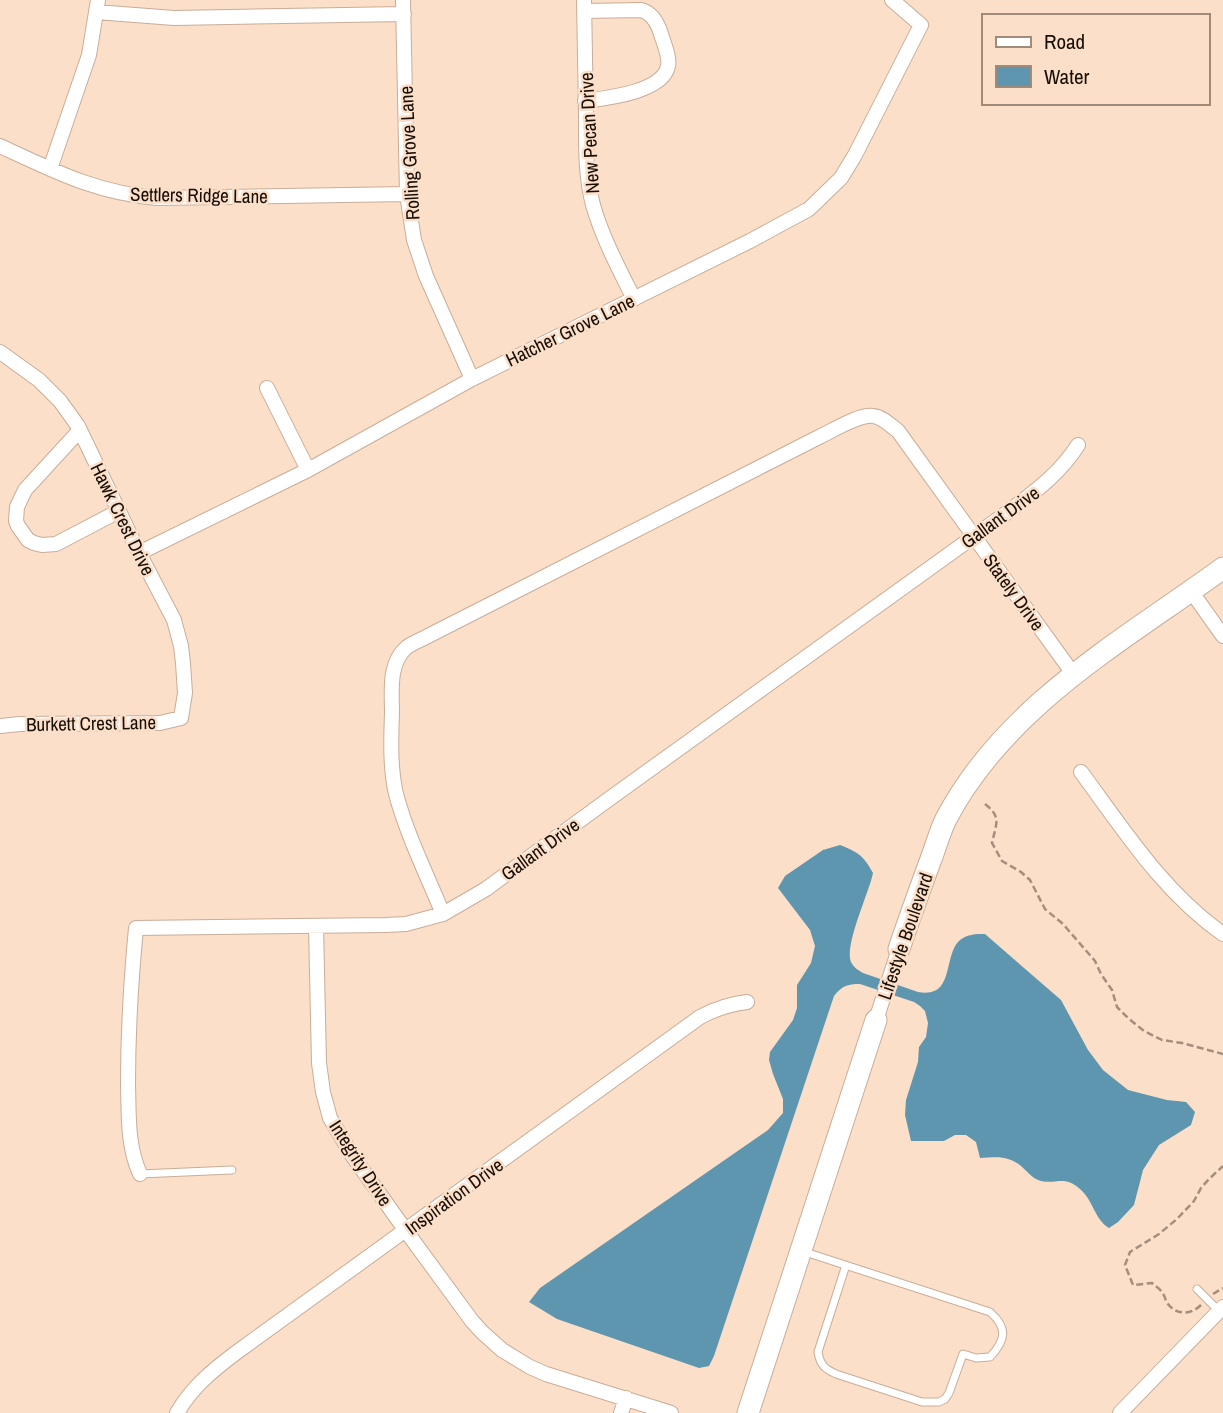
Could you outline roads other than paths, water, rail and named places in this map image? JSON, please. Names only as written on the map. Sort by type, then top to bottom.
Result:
[{"type":"street","name":"Hatcher Grove Lane","points":[[139,554],[307,470],[472,379],[785,224],[809,209],[841,178],[855,155],[921,25],[892,0]]},
{"type":"street","name":"New Pecan Drive","points":[[584,5],[588,175],[593,204],[634,299]]},
{"type":"street","points":[[584,5],[648,12],[660,31],[669,62],[665,76],[655,84],[615,96],[585,101]]},
{"type":"street","points":[[50,169],[85,69],[97,6],[166,18],[404,7]]},
{"type":"street","name":"Rolling Grove Lane","points":[[404,7],[407,194],[414,240],[426,276],[472,379]]},
{"type":"street","name":"Settlers Ridge Lane","points":[[0,146],[99,189],[149,198],[407,194]]},
{"type":"street","name":"Hawk Crest Drive","points":[[0,352],[39,380],[68,412],[80,430],[174,621],[184,678],[181,718]]},
{"type":"street","points":[[267,388],[307,470]]},
{"type":"street","name":"Stately Drive","points":[[443,914],[405,822],[396,792],[391,740],[392,677],[402,653],[426,637],[859,419],[872,416],[898,431],[1074,675]]},
{"type":"street","points":[[80,430],[25,490],[16,513],[18,526],[28,540],[34,543],[56,544],[119,511]]},
{"type":"street","name":"Gallant Drive","points":[[140,1174],[129,1135],[128,1017],[136,928],[407,924],[443,914],[486,889],[1037,490],[1068,461],[1078,445]]},
{"type":"street","name":"Lifestyle Boulevard","points":[[748,1413],[899,949],[945,820],[994,747],[1021,720],[1074,675],[1223,568]]},
{"type":"street","points":[[1191,591],[1223,636]]},
{"type":"street","name":"Burkett Crest Lane","points":[[0,726],[160,723],[181,718]]},
{"type":"street","points":[[1081,772],[1157,874],[1203,920],[1223,934]]},
{"type":"street","name":"Integrity Drive","points":[[316,926],[319,1063],[321,1084],[330,1118],[340,1136],[472,1321],[502,1350],[530,1367],[671,1413]]},
{"type":"street","name":"Inspiration Drive","points":[[177,1413],[186,1398],[213,1370],[700,1017],[729,1005],[747,1002]]},
{"type":"street","points":[[1119,1413],[1221,1309]]},
{"type":"street","points":[[621,1413],[626,1398]]},
{"type":"lane","points":[[140,1174],[232,1170]]},
{"type":"lane","points":[[801,1251],[846,1265],[990,1312],[1000,1321],[1003,1334],[1000,1347],[990,1357],[976,1358],[963,1354],[949,1393],[939,1402],[922,1402],[836,1374],[819,1361],[818,1352],[846,1265]]},
{"type":"lane","points":[[1197,1289],[1221,1309]]},
{"type":"water","points":[[840,845],[860,855],[873,873],[851,944],[851,962],[856,969],[918,992],[930,992],[943,983],[954,948],[959,941],[975,934],[985,934],[1061,1000],[1088,1050],[1103,1070],[1128,1090],[1186,1102],[1195,1112],[1191,1125],[1159,1145],[1143,1170],[1134,1205],[1109,1228],[1100,1220],[1080,1189],[1074,1185],[1064,1181],[1038,1180],[1016,1162],[1006,1158],[980,1158],[976,1142],[966,1135],[955,1135],[944,1141],[911,1141],[905,1115],[906,1100],[918,1062],[919,1047],[926,1037],[928,1023],[925,1011],[914,1002],[860,984],[848,985],[834,996],[709,1366],[699,1368],[557,1319],[529,1302],[540,1288],[768,1130],[783,1113],[783,1099],[769,1060],[770,1052],[793,1020],[797,1008],[797,985],[811,963],[815,946],[810,930],[778,888],[785,876],[823,850]]}]
